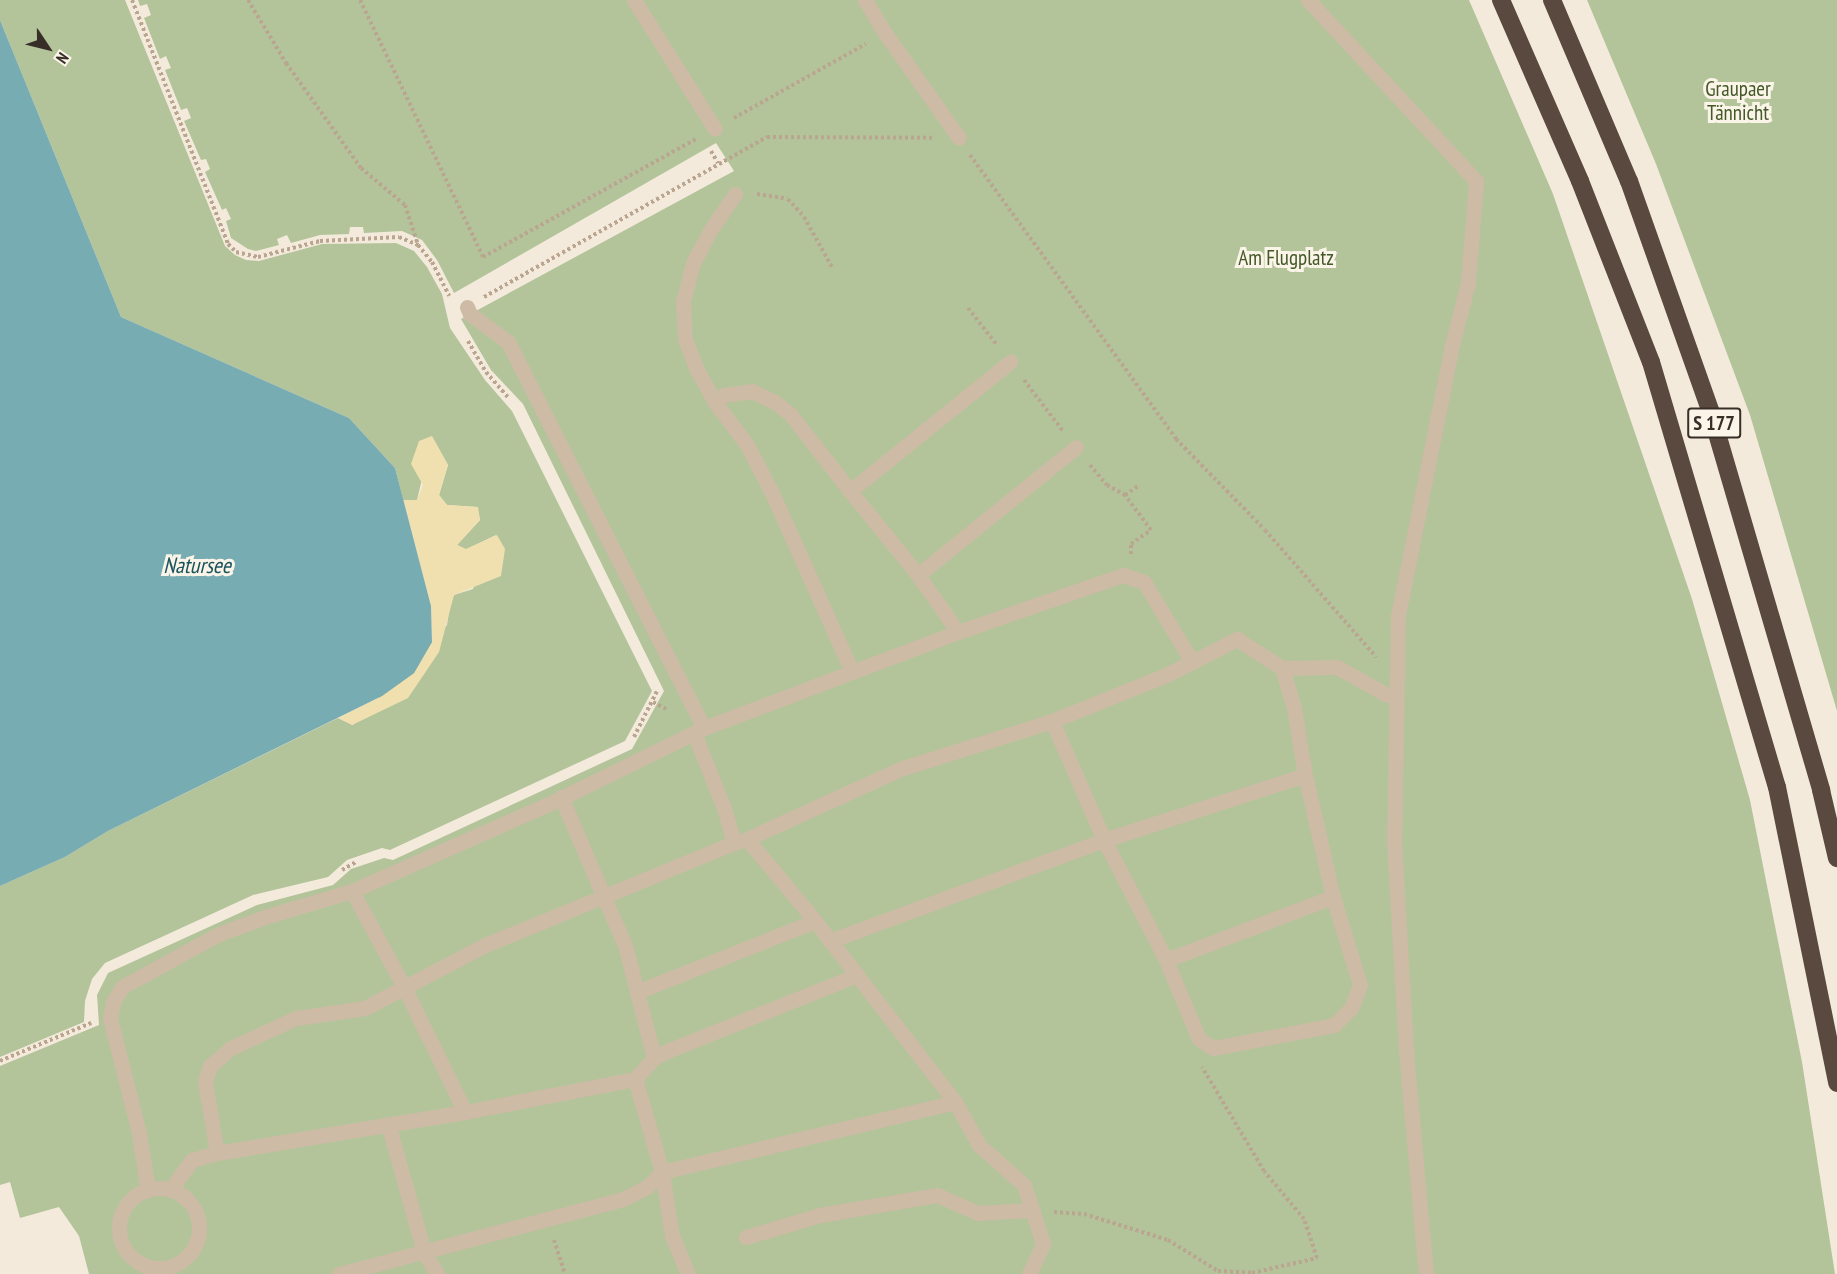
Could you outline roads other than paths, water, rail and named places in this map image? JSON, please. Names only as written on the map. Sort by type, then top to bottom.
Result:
[{"type":"highway","name":"S 177","points":[[1501,0],[1580,181],[1651,362],[1777,787],[1837,1083]]},
{"type":"highway","name":"S 177","points":[[1552,0],[1629,181],[1711,413],[1821,789],[1837,858]]},
{"type":"lane","points":[[634,0],[715,129]]},
{"type":"lane","points":[[865,0],[885,33],[958,138]]},
{"type":"lane","points":[[1308,0],[1476,181],[1468,283],[1450,356],[1398,615],[1399,673],[1396,699],[1394,842],[1406,1051],[1426,1274]]},
{"type":"lane","points":[[735,194],[693,262],[683,302],[685,339],[696,368],[714,401],[747,445],[772,493],[852,672]]},
{"type":"lane","points":[[467,307],[470,314],[508,342],[699,730],[724,808],[740,841],[831,941],[955,1102],[979,1145],[1024,1185],[1043,1244],[1029,1274]]},
{"type":"lane","points":[[850,491],[1011,362]]},
{"type":"lane","points":[[714,401],[724,394],[752,392],[775,402],[791,415],[918,574],[958,632]]},
{"type":"lane","points":[[918,574],[1076,447]]},
{"type":"lane","points":[[148,1190],[138,1129],[110,1017],[113,1002],[122,987],[219,934],[268,916],[352,891],[561,797],[699,730],[958,632],[1123,575],[1144,582],[1192,662]]},
{"type":"lane","points":[[217,1153],[205,1082],[210,1066],[231,1048],[296,1018],[365,1008],[485,945],[740,841],[900,769],[1052,721],[1167,675],[1237,639],[1282,668],[1337,667],[1387,695]]},
{"type":"lane","points":[[1052,721],[1104,840],[1166,960],[1199,1039],[1213,1048],[1334,1025],[1351,1008],[1360,985],[1333,897],[1305,775],[1294,708],[1282,668]]},
{"type":"lane","points":[[831,941],[1104,840],[1305,775]]},
{"type":"lane","points":[[561,797],[626,948],[654,1058]]},
{"type":"lane","points":[[352,891],[405,989],[465,1112]]},
{"type":"lane","points":[[1166,960],[1333,897]]},
{"type":"lane","points":[[637,992],[815,921]]},
{"type":"lane","points":[[171,1190],[192,1160],[217,1153],[465,1112],[635,1079],[654,1058],[857,975]]},
{"type":"lane","points":[[635,1079],[662,1172],[672,1236],[688,1274]]},
{"type":"lane","points":[[339,1274],[623,1199],[647,1186],[662,1172],[955,1102]]},
{"type":"lane","points":[[388,1124],[424,1252],[437,1274]]},
{"type":"lane","points":[[148,1190],[171,1190],[183,1195],[192,1204],[198,1216],[200,1229],[197,1242],[191,1254],[181,1263],[159,1269],[137,1263],[128,1255],[119,1234],[119,1222],[128,1202],[148,1190]]},
{"type":"lane","points":[[746,1237],[820,1215],[937,1195],[978,1213],[1033,1210]]},
{"type":"water","name":"Natursee","points":[[0,20],[121,317],[349,418],[395,468],[431,606],[432,642],[414,673],[382,696],[108,831],[65,857],[0,886]]},
{"type":"park label","name":"Graupaer Tännicht","points":[[1738,101]]},
{"type":"park label","name":"Am Flugplatz","points":[[1286,258]]}]
